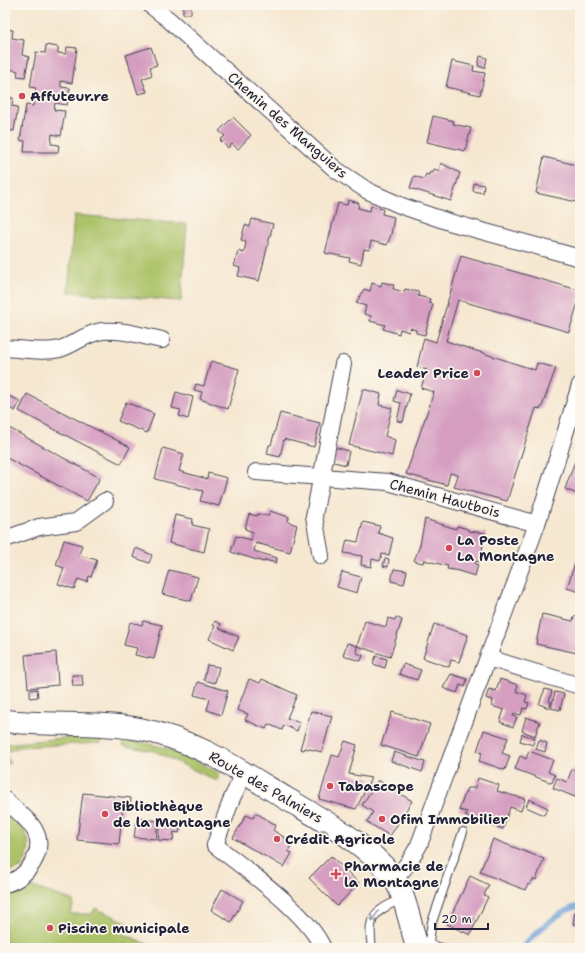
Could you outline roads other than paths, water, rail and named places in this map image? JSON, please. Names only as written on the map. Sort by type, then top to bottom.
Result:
[{"type":"main road","name":"Route des Palmiers","points":[[5,721],[48,725],[113,725],[169,736],[197,746],[337,828],[375,858],[394,878],[425,947]]},
{"type":"main road","name":"Route des Palmiers","points":[[5,734],[48,725]]},
{"type":"street","name":"Chemin des Manguiers","points":[[150,5],[169,12],[335,169],[368,191],[402,206],[449,222],[580,258]]},
{"type":"street","points":[[5,348],[50,351],[62,348],[100,331],[118,330],[162,340]]},
{"type":"street","points":[[321,556],[314,516],[343,364]]},
{"type":"street","points":[[394,878],[410,861],[419,845],[537,524],[580,386]]},
{"type":"street","name":"Chemin Hautbois","points":[[256,472],[321,476],[398,484],[537,524]]},
{"type":"street","points":[[5,539],[39,527],[76,522],[105,501]]},
{"type":"street","points":[[488,658],[580,686]]},
{"type":"street","points":[[244,774],[232,798],[215,845],[286,903],[311,928],[322,948]]},
{"type":"street","points":[[5,800],[24,814],[34,828],[39,843],[36,858],[26,873],[13,882],[5,884]]},
{"type":"lane","points":[[443,948],[425,947],[463,832]]},
{"type":"lane","points":[[372,948],[369,928],[373,919],[381,909],[403,898]]},
{"type":"water","points":[[5,943],[48,945],[48,948],[5,948]]},
{"type":"waterway","points":[[522,948],[548,922],[564,912],[580,906]]},
{"type":"place","name":"Affuteur.re","points":[[22,96]]},
{"type":"place","name":"Leader Price","points":[[477,373]]},
{"type":"place","name":"La Poste La Montagne","points":[[449,548]]},
{"type":"place","name":"Tabascope","points":[[330,786]]},
{"type":"place","name":"Bibliothèque de la Montagne","points":[[105,814]]},
{"type":"place","name":"Ofim Immobilier","points":[[382,819]]},
{"type":"place","name":"Crédit Agricole","points":[[277,839]]},
{"type":"place","name":"Pharmacie de la Montagne","points":[[336,874]]},
{"type":"place","name":"Piscine municipale","points":[[50,928]]}]
